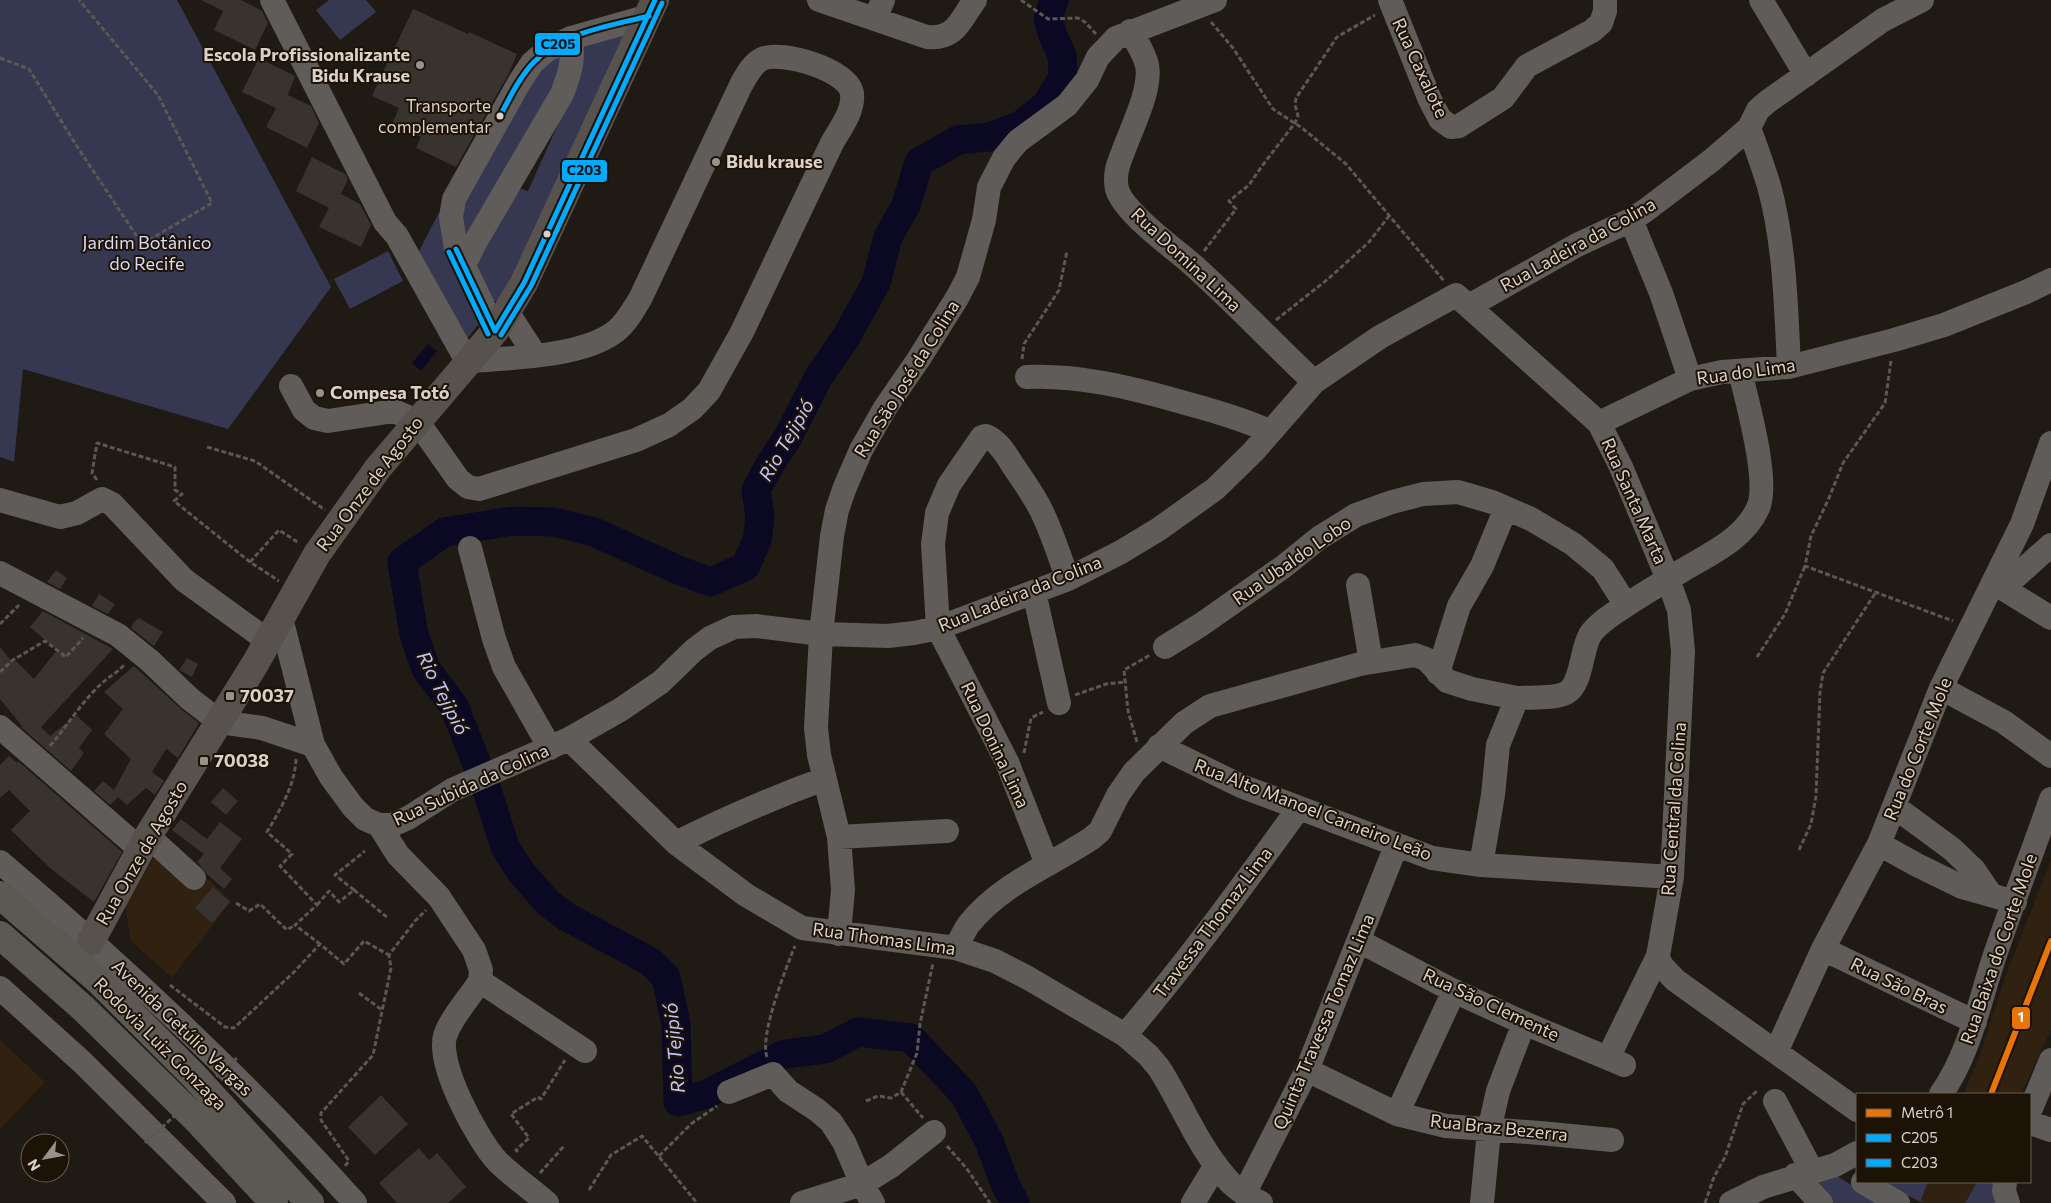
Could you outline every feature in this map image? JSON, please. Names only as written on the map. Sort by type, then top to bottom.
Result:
[{"type":"highway","name":"Rodovia Luiz Gonzaga","points":[[0,895],[100,982],[187,1068],[310,1203]]},
{"type":"highway","name":"Rodovia Luiz Gonzaga","points":[[0,935],[105,1030],[198,1121],[274,1203]]},
{"type":"main road","name":"Rua Onze de Agosto","points":[[91,940],[145,843],[220,722],[317,554],[378,468],[502,322],[524,283],[652,8]]},
{"type":"street","points":[[272,0],[385,222],[397,236],[469,362],[535,356],[590,345],[604,339],[628,319],[645,288],[741,85],[761,59],[778,57],[834,71],[846,81],[852,93],[851,105],[742,332],[709,391],[692,409],[669,425],[636,440],[479,489],[468,487],[458,479],[417,422],[394,411],[328,421],[314,418],[304,410],[291,386]]},
{"type":"street","points":[[819,0],[879,10],[928,38],[939,38],[954,30],[975,0]]},
{"type":"street","points":[[1761,0],[1806,75]]},
{"type":"street","name":"Rua Ladeira da Colina","points":[[821,634],[888,636],[938,628],[1068,579],[1121,552],[1215,489],[1252,452],[1314,382],[1380,337],[1631,220],[1678,186],[1749,128],[1758,110],[1883,20],[1922,0]]},
{"type":"street","name":"Rua São José da Colina","points":[[839,934],[843,890],[839,837],[824,779],[816,728],[821,634],[832,536],[838,510],[861,450],[885,408],[957,298],[968,277],[984,220],[989,187],[1004,158],[1018,142],[1072,100],[1087,80],[1098,57],[1106,46],[1116,38],[1130,31],[1207,3]]},
{"type":"street","name":"Rua Caxalote","points":[[1391,3],[1430,100],[1440,119],[1451,127],[1460,126],[1502,98],[1527,66],[1592,31],[1603,11]]},
{"type":"street","points":[[535,356],[502,322],[464,265],[456,249],[453,236],[451,217],[454,199],[532,63],[547,50],[571,38],[652,8]]},
{"type":"street","name":"Rua Domina Lima","points":[[1130,31],[1144,55],[1148,67],[1147,80],[1142,101],[1118,165],[1115,178],[1117,191],[1142,221],[1194,266],[1314,382]]},
{"type":"street","points":[[464,265],[476,241],[562,94],[570,74],[573,57],[571,38]]},
{"type":"street","points":[[1749,128],[1769,188],[1776,223],[1785,295],[1789,367]]},
{"type":"street","points":[[1631,220],[1662,293],[1690,379]]},
{"type":"street","name":"Rua do Lima","points":[[1599,424],[1690,379],[1716,373],[1789,367],[1894,340],[1952,322],[2051,280]]},
{"type":"street","points":[[1462,300],[1599,424]]},
{"type":"street","points":[[946,946],[998,896],[1019,880],[1082,845],[1100,831],[1127,780],[1184,723],[1210,706],[1324,673],[1371,662],[1415,655],[1426,659],[1447,681],[1517,698],[1560,695],[1571,690],[1578,674],[1585,645],[1590,634],[1597,626],[1626,605],[1722,547],[1744,530],[1758,508],[1763,491],[1761,469],[1740,371]]},
{"type":"street","points":[[1027,378],[1067,378],[1105,383],[1146,392],[1247,421],[1270,431]]},
{"type":"street","name":"Rua Santa Marta","points":[[1599,424],[1621,467],[1668,579]]},
{"type":"street","points":[[938,628],[933,544],[937,512],[949,485],[978,442],[986,436],[990,437],[1006,455],[1040,510],[1068,579]]},
{"type":"street","name":"Rua do Corte Mole","points":[[1776,1052],[1823,949],[1879,844],[1941,688],[1970,627],[1998,585],[2051,443]]},
{"type":"street","name":"Rua Ubaldo Lobo","points":[[1165,647],[1209,619],[1283,567],[1320,538],[1356,515],[1392,502],[1423,494],[1458,492],[1506,508],[1530,519],[1580,550],[1603,569],[1626,605]]},
{"type":"street","points":[[0,500],[60,517],[77,513],[102,499],[112,504],[122,513],[167,564],[184,580],[274,629]]},
{"type":"street","points":[[1438,673],[1460,606],[1482,566],[1506,508]]},
{"type":"street","points":[[2051,545],[1998,585],[2051,618]]},
{"type":"street","name":"Rua Thomas Lima","points":[[470,548],[494,639],[504,667],[559,744],[676,843],[746,895],[802,928],[946,946],[994,960],[1125,1035],[1148,1054],[1159,1068],[1216,1165],[1228,1180],[1253,1199]]},
{"type":"street","points":[[0,573],[118,635],[138,650],[190,699],[220,722],[262,728],[311,744]]},
{"type":"street","name":"Rua Central da Colina","points":[[1616,1061],[1658,956],[1672,877],[1683,651],[1679,610],[1668,579]]},
{"type":"street","points":[[1358,585],[1371,662]]},
{"type":"street","points":[[1034,592],[1059,703]]},
{"type":"street","name":"Rua Subida da Colina","points":[[274,629],[311,744],[342,794],[365,818],[379,825],[392,825],[408,818],[452,790],[559,744],[639,698],[662,682],[694,650],[724,630],[745,625],[821,634]]},
{"type":"street","name":"Rua Donina Lima","points":[[938,628],[1007,762],[1047,864]]},
{"type":"street","points":[[1941,688],[2004,722],[2051,756]]},
{"type":"street","points":[[1481,865],[1493,795],[1498,745],[1517,698]]},
{"type":"street","points":[[0,727],[38,760],[145,843],[194,878]]},
{"type":"street","name":"Rua Alto Manoel Carneiro Leão","points":[[1151,754],[1233,782],[1396,846],[1432,858],[1481,865],[1672,877]]},
{"type":"street","points":[[676,843],[733,814],[824,779]]},
{"type":"street","name":"Rua Baixa do Corte Mole","points":[[1942,1093],[1955,1069],[1975,1022],[1993,962],[2051,799]]},
{"type":"street","points":[[1895,807],[1952,849],[1974,870],[1991,894]]},
{"type":"street","name":"Travessa Thomaz Lima","points":[[1125,1035],[1161,993],[1221,916],[1299,808]]},
{"type":"street","points":[[379,825],[398,855],[439,897],[474,950],[480,970],[480,981],[446,1034],[444,1043],[444,1055],[456,1092],[490,1152],[504,1167],[547,1203]]},
{"type":"street","points":[[839,837],[947,831]]},
{"type":"street","points":[[1879,844],[1962,887],[2015,902]]},
{"type":"street","name":"Quinta Travessa Tomaz Lima","points":[[1253,1199],[1307,1070],[1396,846]]},
{"type":"street","name":"Avenida Getúlio Vargas","points":[[0,862],[91,940],[210,1052],[299,1141],[355,1203]]},
{"type":"street","name":"Rua São Clemente","points":[[1359,941],[1454,991],[1524,1023],[1616,1061]]},
{"type":"street","name":"Rua São Bras","points":[[1823,949],[1975,1022]]},
{"type":"street","points":[[1658,956],[1661,966],[1675,980],[1856,1109]]},
{"type":"street","points":[[480,981],[580,1047]]},
{"type":"street","points":[[0,988],[82,1062],[224,1203]]},
{"type":"street","points":[[1397,1114],[1454,991]]},
{"type":"street","points":[[1482,1203],[1489,1131],[1498,1091],[1524,1023]]},
{"type":"street","points":[[2031,1108],[2051,1060]]},
{"type":"street","name":"Rua Braz Bezerra","points":[[1307,1070],[1397,1114],[1446,1126],[1612,1140]]},
{"type":"street","points":[[729,1092],[773,1074],[788,1091],[817,1110],[831,1122],[844,1142],[867,1194]]},
{"type":"street","points":[[1767,1095],[1804,1173],[1821,1203]]},
{"type":"street","points":[[2031,1123],[2051,1130]]},
{"type":"street","points":[[802,1203],[867,1194],[891,1166],[934,1132]]},
{"type":"street","points":[[1731,1203],[1763,1187],[1835,1165],[1856,1154]]},
{"type":"street","points":[[1193,1203],[1216,1165]]},
{"type":"street","points":[[1835,1165],[1856,1177]]},
{"type":"street","points":[[1865,1183],[1898,1203]]},
{"type":"street","points":[[2005,1183],[2004,1191],[2008,1203]]},
{"type":"path","points":[[0,58],[29,69],[78,148],[142,244],[212,203],[158,96],[79,0]]},
{"type":"path","points":[[1021,0],[1048,19],[1078,18],[1085,22],[1106,46]]},
{"type":"path","points":[[1207,3],[1233,48],[1273,109],[1295,123],[1346,164],[1462,300]]},
{"type":"path","points":[[1194,266],[1221,226],[1236,210],[1229,201],[1249,185],[1295,123],[1298,116],[1295,105],[1296,98],[1337,37],[1391,3]]},
{"type":"path","points":[[1262,332],[1328,279],[1369,242],[1389,216]]},
{"type":"path","points":[[1027,378],[1021,371],[1024,344],[1059,290],[1067,251]]},
{"type":"path","points":[[1757,658],[1786,614],[1805,566],[1811,536],[1830,498],[1843,463],[1884,404],[1894,340]]},
{"type":"path","points":[[102,499],[102,487],[92,473],[96,442],[175,467],[175,490],[182,494],[174,501],[250,562],[296,592]]},
{"type":"path","points":[[207,447],[255,461],[339,521]]},
{"type":"path","points":[[250,562],[279,530],[317,554]]},
{"type":"path","points":[[1805,566],[1970,627]]},
{"type":"path","points":[[0,624],[34,591]]},
{"type":"path","points":[[1799,850],[1811,824],[1816,796],[1820,692],[1823,673],[1876,592]]},
{"type":"path","points":[[0,672],[13,660],[45,641],[66,657],[97,623]]},
{"type":"path","points":[[1151,754],[1128,711],[1124,670],[1165,647]]},
{"type":"path","points":[[38,760],[101,684],[114,675],[138,650]]},
{"type":"path","points":[[311,744],[296,756],[295,773],[279,812],[267,832],[292,854],[280,866],[317,905]]},
{"type":"path","points":[[365,851],[335,875],[388,918]]},
{"type":"path","points":[[236,903],[249,911],[260,904],[287,930],[317,905],[329,891],[339,902],[354,890]]},
{"type":"path","points":[[335,1180],[349,1161],[321,1120],[321,1113],[372,1055],[379,1030],[391,968],[389,955],[414,921],[439,897]]},
{"type":"path","points":[[295,925],[344,964],[364,942],[389,955]]},
{"type":"path","points":[[765,1052],[767,1033],[784,974],[802,928]]},
{"type":"path","points":[[166,981],[225,1027],[234,1028],[294,972],[320,944]]},
{"type":"path","points":[[866,1101],[878,1096],[891,1098],[901,1092],[917,1053],[920,1024],[946,946]]},
{"type":"path","points":[[360,994],[382,1010]]},
{"type":"path","points":[[504,1167],[520,1153],[516,1150],[529,1138],[511,1114],[538,1097],[541,1098],[580,1047]]},
{"type":"path","points":[[145,1143],[237,1058]]},
{"type":"path","points":[[659,1156],[691,1124],[715,1109],[729,1092]]},
{"type":"path","points":[[1705,1203],[1714,1177],[1725,1157],[1743,1104],[1767,1095]]},
{"type":"path","points":[[589,1190],[611,1155],[642,1136],[697,1203]]},
{"type":"path","points":[[527,1186],[564,1146]]},
{"type":"shaded area","points":[[428,344],[437,351],[421,371],[412,363]]},
{"type":"shaded area","points":[[165,839],[231,901],[172,978],[131,941],[126,912],[127,902]]},
{"type":"shaded area","points":[[2051,860],[2051,1030],[2021,1093],[1963,1093],[1979,1058],[2004,980]]},
{"type":"shaded area","points":[[0,1040],[45,1082],[0,1129]]},
{"type":"shaded area","points":[[1928,1183],[1976,1183],[1965,1203],[1923,1203],[1921,1200]]},
{"type":"green space","name":"Jardim Botânico do Recife","points":[[0,0],[177,0],[331,287],[228,429],[23,369],[14,462],[0,457]]},
{"type":"green space","points":[[329,0],[366,0],[376,12],[340,40],[316,10]]},
{"type":"green space","points":[[622,32],[623,37],[514,281],[498,301],[493,302],[475,277],[478,252],[512,193],[522,189],[528,191],[582,71],[578,47]]},
{"type":"green space","points":[[558,52],[567,63],[478,230],[464,236],[462,201],[543,63]]},
{"type":"green space","points":[[444,203],[484,317],[467,339],[419,251]]},
{"type":"green space","points":[[388,251],[403,281],[350,309],[334,279]]},
{"type":"green space","points":[[1834,1174],[1880,1203],[1825,1203],[1803,1179]]},
{"type":"green space","points":[[1882,1183],[1928,1183],[1921,1200],[1923,1203]]},
{"type":"green space","points":[[1976,1183],[1999,1183],[1996,1203],[1965,1203]]},
{"type":"building","points":[[201,0],[241,0],[262,11],[268,23],[255,50],[214,30],[223,11]]},
{"type":"building","points":[[413,9],[517,54],[508,75],[456,167],[416,148],[421,137],[392,124],[399,108],[372,96]]},
{"type":"building","points":[[259,58],[295,76],[288,95],[311,106],[319,123],[307,148],[266,127],[276,108],[242,92]]},
{"type":"building","points":[[312,157],[345,174],[348,179],[341,194],[360,204],[371,225],[361,247],[319,227],[329,208],[296,191]]},
{"type":"building","points":[[56,570],[67,578],[60,589],[47,582]]},
{"type":"building","points":[[99,594],[115,604],[108,614],[92,606]]},
{"type":"building","points":[[43,611],[113,649],[41,727],[50,736],[76,715],[92,730],[79,748],[84,753],[71,771],[21,727],[0,699],[0,647],[13,663],[16,661],[34,679],[57,650],[30,627]]},
{"type":"building","points":[[139,618],[163,632],[154,646],[131,628]]},
{"type":"building","points":[[187,658],[198,664],[192,677],[179,670]]},
{"type":"building","points":[[134,666],[199,723],[178,758],[166,749],[152,772],[164,781],[155,795],[146,788],[127,805],[118,797],[110,805],[94,791],[103,781],[114,790],[131,759],[104,734],[123,709],[104,692]]},
{"type":"building","points":[[9,756],[17,763],[18,761],[122,852],[94,902],[50,868],[11,830],[30,811],[9,790],[0,798],[0,765]]},
{"type":"building","points":[[223,788],[238,801],[226,815],[211,802]]},
{"type":"building","points":[[181,819],[207,839],[220,822],[242,839],[220,868],[232,879],[224,889],[197,862],[204,854],[172,830]]},
{"type":"building","points":[[213,887],[230,902],[212,923],[195,908]]},
{"type":"building","points":[[381,1095],[408,1124],[375,1155],[348,1127]]},
{"type":"building","points":[[419,1148],[429,1160],[437,1153],[466,1187],[448,1203],[397,1203],[379,1183]]},
{"type":"waterway","name":"Rio Tejipió","points":[[1015,1203],[1005,1184],[990,1143],[964,1094],[911,1038],[858,1032],[825,1049],[785,1054],[707,1094],[678,1102],[676,1024],[666,977],[651,962],[567,917],[548,903],[521,872],[505,847],[487,790],[454,706],[426,669],[414,635],[402,562],[445,532],[512,521],[554,522],[594,532],[676,569],[710,582],[745,567],[757,541],[760,516],[756,490],[788,437],[818,378],[846,337],[876,283],[888,237],[906,205],[919,162],[958,140],[989,137],[1021,125],[1047,104],[1063,77],[1062,55],[1053,36],[1048,19],[1054,0]]},
{"type":"metro line","name":"1","points":[[1991,1093],[2051,941]]},
{"type":"transit line","name":"C205","points":[[495,331],[524,283],[655,0]]},
{"type":"transit line","name":"C203","points":[[501,335],[531,286],[662,3]]},
{"type":"transit line","name":"C205","points":[[499,118],[523,75],[545,52],[572,37],[649,16]]},
{"type":"transit line","name":"C205","points":[[456,249],[495,331]]},
{"type":"transit line","name":"C203","points":[[449,252],[488,334]]},
{"type":"place","name":"Escola Profissionalizante Bidu Krause","points":[[420,65]]},
{"type":"place","name":"Transporte complementar","points":[[500,116]]},
{"type":"place","name":"Bidu krause","points":[[716,162]]},
{"type":"place","name":"Compesa Totó","points":[[320,393]]},
{"type":"place","name":"70037","points":[[230,696]]},
{"type":"place","name":"70038","points":[[204,761]]}]
